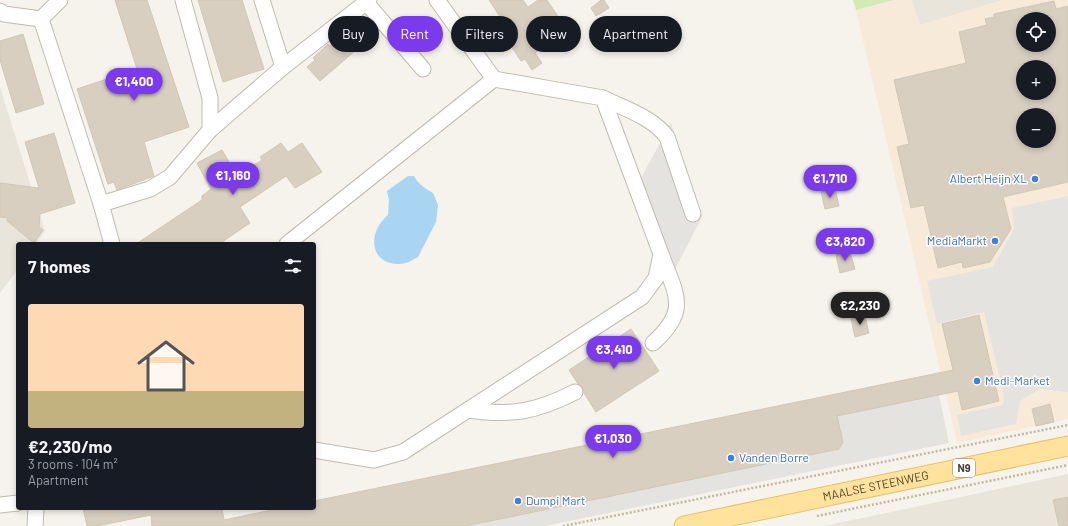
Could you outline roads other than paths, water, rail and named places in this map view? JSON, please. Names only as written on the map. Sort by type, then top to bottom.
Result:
[{"type":"main road","name":"MAALSE STEENWEG","points":[[684,526],[1068,446]]},
{"type":"lane","points":[[41,19],[60,0]]},
{"type":"lane","points":[[183,0],[210,98],[210,130]]},
{"type":"lane","points":[[262,0],[283,67]]},
{"type":"lane","points":[[437,0],[494,79],[603,98],[652,122],[660,128],[667,137],[693,214]]},
{"type":"lane","points":[[101,204],[150,189],[170,177],[210,130],[283,67],[366,1],[423,69]]},
{"type":"lane","points":[[0,11],[4,14],[41,19]]},
{"type":"lane","points":[[41,19],[101,204],[111,242]]},
{"type":"lane","points":[[290,242],[494,79]]},
{"type":"lane","points":[[603,98],[677,296],[676,313],[668,329],[653,343]]},
{"type":"lane","points":[[316,450],[374,460],[404,452],[642,296],[656,278],[661,254]]},
{"type":"lane","points":[[468,410],[497,414],[531,410],[558,401],[575,392]]},
{"type":"lane","points":[[0,505],[16,503]]},
{"type":"lane","points":[[36,510],[36,526]]},
{"type":"water","points":[[408,176],[414,176],[420,184],[433,193],[438,205],[436,222],[418,257],[402,264],[390,263],[382,259],[377,253],[374,246],[374,238],[381,222],[388,215],[389,200],[387,191]]},
{"type":"place","name":"Albert Heijn XL","points":[[1035,179]]},
{"type":"place","name":"MediaMarkt","points":[[995,241]]},
{"type":"place","name":"Medi-Market","points":[[977,381]]},
{"type":"place","name":"Vanden Borre","points":[[731,458]]},
{"type":"place","name":"Dumpi Mart","points":[[518,501]]}]
